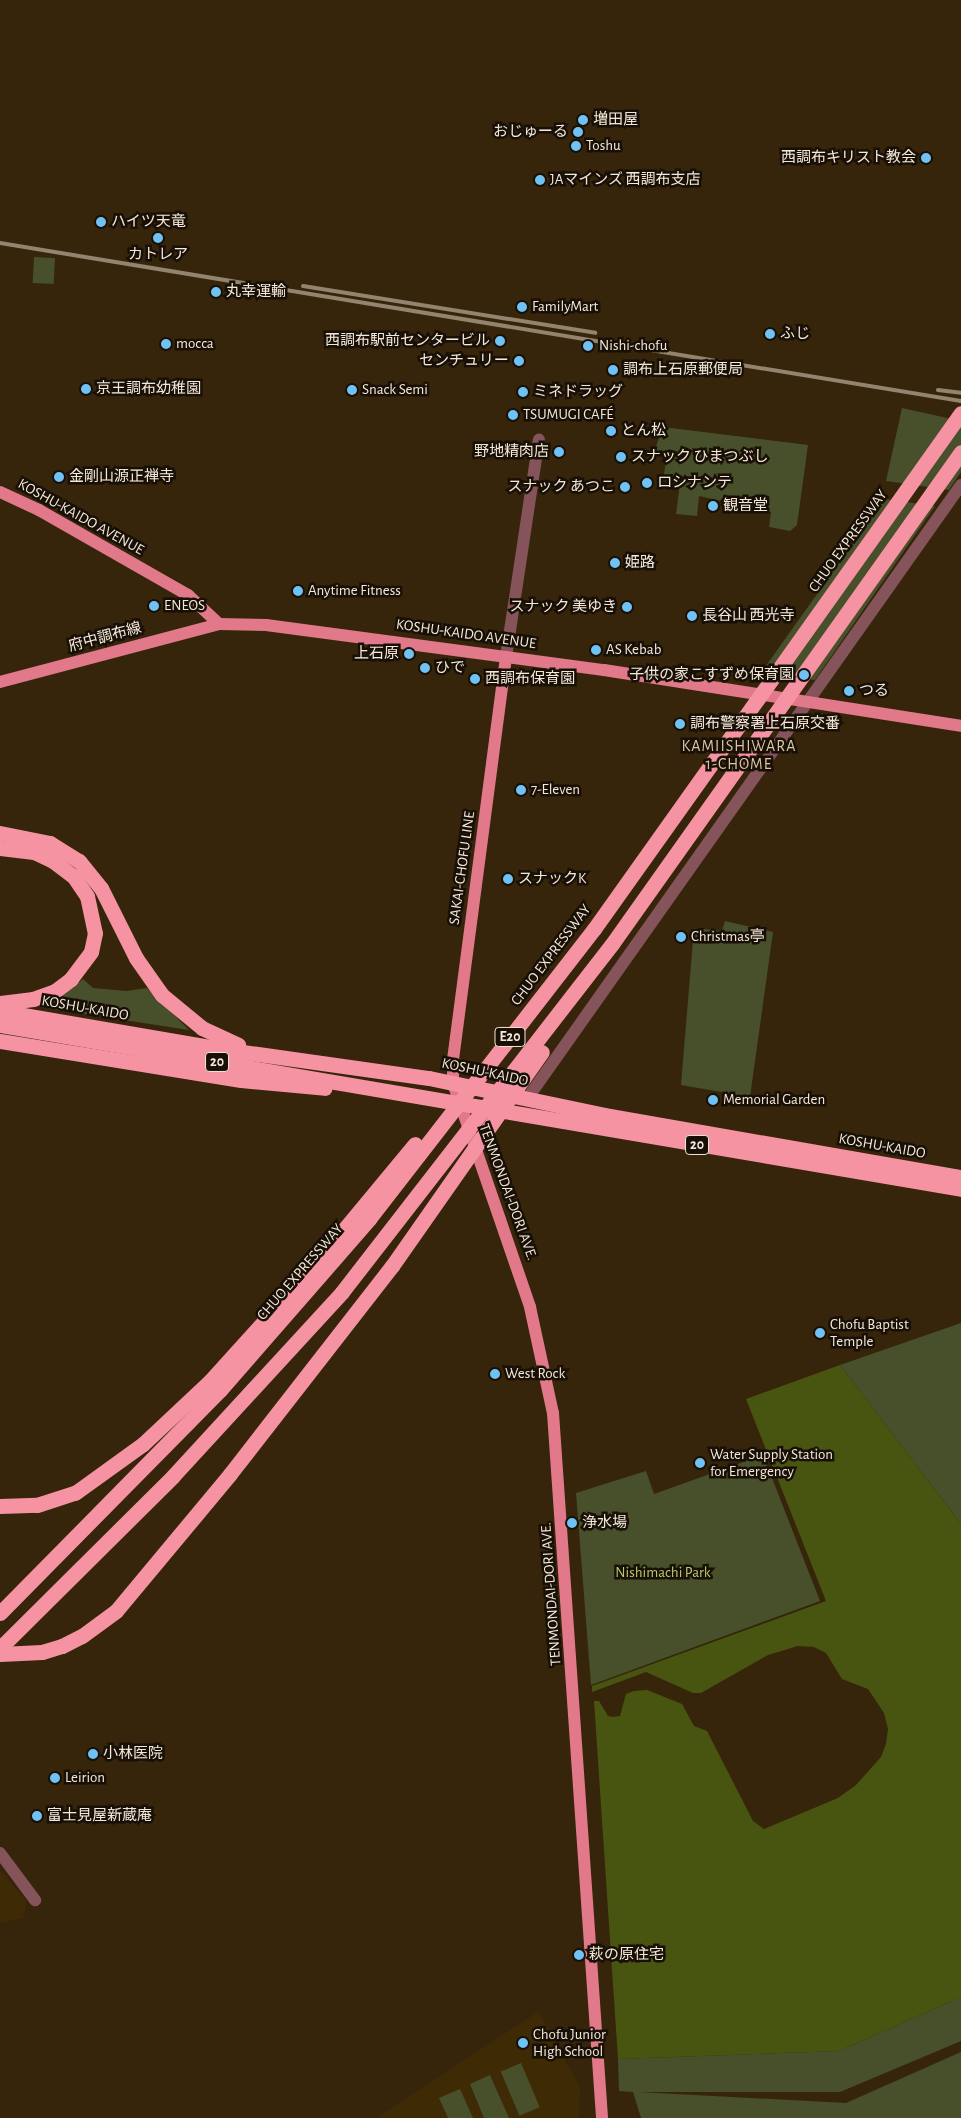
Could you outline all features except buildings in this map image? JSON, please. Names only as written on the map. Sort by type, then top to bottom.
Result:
[{"type":"highway","name":"CHUO EXPRESSWAY","points":[[0,1613],[157,1457],[226,1384],[369,1219],[517,1028],[695,789],[961,413]]},
{"type":"highway","name":"E20","points":[[0,1648],[173,1476],[342,1292],[612,944],[961,452]]},
{"type":"highway","points":[[0,833],[50,843],[79,861],[101,888],[136,958],[162,995],[202,1028],[267,1055]]},
{"type":"highway","points":[[0,848],[34,852],[54,861],[74,877],[87,896],[95,933],[91,952],[71,979],[54,991],[33,999],[0,1003]]},
{"type":"highway","points":[[0,1654],[42,1652],[82,1636],[100,1624],[134,1590],[365,1302],[543,1052],[612,944]]},
{"type":"highway","name":"KOSHU-KAIDO","points":[[0,1011],[267,1055],[453,1083],[961,1177]]},
{"type":"highway","name":"KOSHU-KAIDO","points":[[0,1025],[961,1189]]},
{"type":"highway","points":[[0,1506],[37,1505],[75,1492],[143,1444],[210,1381],[312,1268],[447,1106],[517,1028]]},
{"type":"highway","points":[[0,1041],[249,1082],[301,1088],[371,1089]]},
{"type":"main road","name":"KOSHU-KAIDO AVENUE","points":[[0,492],[39,510],[188,595],[219,624],[266,625],[340,633],[811,701],[961,726]]},
{"type":"main road","name":"府中調布線","points":[[0,682],[219,624]]},
{"type":"main road","name":"SAKAI-CHOFU LINE","points":[[453,1083],[454,1053],[506,657]]},
{"type":"main road","name":"TENMONDAI-DORI AVE.","points":[[453,1083],[458,1103],[498,1208],[530,1307],[553,1413],[602,2118]]},
{"type":"street","points":[[506,657],[539,438]]},
{"type":"street","points":[[527,1098],[811,701],[961,485]]},
{"type":"street","points":[[0,1853],[36,1900]]},
{"type":"shaded area","points":[[0,1870],[27,1902],[23,1918],[0,1923]]},
{"type":"shaded area","name":"Chofu Junior High School","points":[[539,2011],[580,2088],[579,2118],[376,2118]]},
{"type":"green space","points":[[34,257],[55,258],[54,284],[33,283]]},
{"type":"green space","points":[[902,408],[961,421],[961,472],[949,490],[886,481]]},
{"type":"green space","points":[[663,427],[808,445],[797,525],[790,531],[769,527],[771,512],[699,496],[697,516],[676,514],[680,483],[663,480],[667,456],[654,452]]},
{"type":"green space","points":[[885,499],[935,506],[815,680],[760,674]]},
{"type":"green space","points":[[725,921],[773,932],[750,1097],[681,1085],[694,928],[722,931]]},
{"type":"green space","points":[[83,979],[93,988],[126,991],[147,988],[189,1030],[39,1007],[62,996]]},
{"type":"green space","points":[[961,1323],[961,1524],[840,1365]]},
{"type":"green space","points":[[840,1365],[961,1524],[961,1997],[839,2051],[618,2059],[594,1701],[599,1701],[608,1716],[613,1717],[620,1716],[626,1694],[634,1691],[647,1690],[682,1704],[694,1726],[707,1731],[753,1821],[764,1829],[838,1798],[856,1785],[881,1757],[886,1744],[888,1729],[884,1713],[868,1689],[842,1679],[826,1653],[814,1647],[798,1646],[768,1655],[701,1693],[693,1693],[646,1672],[592,1692],[592,1686],[826,1601],[746,1399]]},
{"type":"green space","name":"Nishimachi Park","points":[[763,1455],[820,1601],[591,1685],[576,1493],[646,1471],[654,1494]]},
{"type":"green space","points":[[961,1997],[961,2041],[840,2092],[638,2092],[846,2103],[961,2052],[961,2118],[641,2118],[633,2092],[619,2091],[618,2059],[839,2051]]},
{"type":"green space","points":[[521,2063],[540,2107],[520,2116],[501,2072]]},
{"type":"green space","points":[[490,2075],[509,2118],[484,2118],[470,2084]]},
{"type":"green space","points":[[460,2089],[473,2118],[448,2118],[439,2098]]},
{"type":"railway","points":[[0,243],[961,401]]},
{"type":"railway","points":[[303,286],[595,333]]},
{"type":"railway","points":[[938,390],[961,393]]},
{"type":"place","name":"増田屋","points":[[583,120]]},
{"type":"place","name":"おじゅーる","points":[[578,132]]},
{"type":"place","name":"Toshu","points":[[576,146]]},
{"type":"place","name":"西調布キリスト教会","points":[[926,158]]},
{"type":"place","name":"JAマインズ 西調布支店","points":[[540,180]]},
{"type":"place","name":"ハイツ天竜","points":[[101,222]]},
{"type":"place","name":"カトレア","points":[[158,238]]},
{"type":"place","name":"丸幸運輸","points":[[216,292]]},
{"type":"place","name":"FamilyMart","points":[[522,307]]},
{"type":"place","name":"ふじ","points":[[770,334]]},
{"type":"place","name":"西調布駅前センタービル","points":[[500,341]]},
{"type":"place","name":"mocca","points":[[166,344]]},
{"type":"place","name":"Nishi-chofu","points":[[588,346]]},
{"type":"place","name":"センチュリー","points":[[519,361]]},
{"type":"place","name":"調布上石原郵便局","points":[[613,370]]},
{"type":"place","name":"京王調布幼稚園","points":[[86,389]]},
{"type":"place","name":"Snack Semi","points":[[352,390]]},
{"type":"place","name":"ミネドラッグ","points":[[523,392]]},
{"type":"place","name":"TSUMUGI CAFÉ","points":[[513,415]]},
{"type":"place","name":"とん松","points":[[611,431]]},
{"type":"place","name":"野地精肉店","points":[[559,452]]},
{"type":"place","name":"スナック ひまつぶし","points":[[621,457]]},
{"type":"place","name":"金剛山源正禅寺","points":[[59,477]]},
{"type":"place","name":"ロシナンテ","points":[[647,483]]},
{"type":"place","name":"スナック あつこ","points":[[625,487]]},
{"type":"place","name":"観音堂","points":[[713,506]]},
{"type":"place","name":"姫路","points":[[615,563]]},
{"type":"place","name":"Anytime Fitness","points":[[298,591]]},
{"type":"place","name":"ENEOS","points":[[154,606]]},
{"type":"place","name":"スナック 美ゆき","points":[[627,607]]},
{"type":"place","name":"長谷山 西光寺","points":[[692,616]]},
{"type":"place","name":"AS Kebab","points":[[596,650]]},
{"type":"place","name":"上石原","points":[[409,654]]},
{"type":"place","name":"ひで","points":[[425,668]]},
{"type":"place","name":"子供の家こすずめ保育園","points":[[804,675]]},
{"type":"place","name":"西調布保育園","points":[[475,679]]},
{"type":"place","name":"つる","points":[[849,691]]},
{"type":"place","name":"調布警察署上石原交番","points":[[680,724]]},
{"type":"place","name":"7-Eleven","points":[[521,790]]},
{"type":"place","name":"スナックK","points":[[508,879]]},
{"type":"place","name":"Christmas亭","points":[[681,937]]},
{"type":"place","name":"Memorial Garden","points":[[713,1100]]},
{"type":"place","name":"Chofu Baptist Temple","points":[[820,1333]]},
{"type":"place","name":"West Rock","points":[[495,1374]]},
{"type":"place","name":"Water Supply Station for Emergency","points":[[700,1463]]},
{"type":"place","name":"浄水場","points":[[572,1523]]},
{"type":"place","name":"小林医院","points":[[93,1754]]},
{"type":"place","name":"Leirion","points":[[55,1778]]},
{"type":"place","name":"富士見屋新蔵庵","points":[[37,1816]]},
{"type":"place","name":"萩の原住宅","points":[[579,1955]]},
{"type":"place","name":"Chofu Junior High School","points":[[523,2043]]},
{"type":"district","name":"KAMIISHIWARA 1-CHOME","points":[[739,755]]}]
